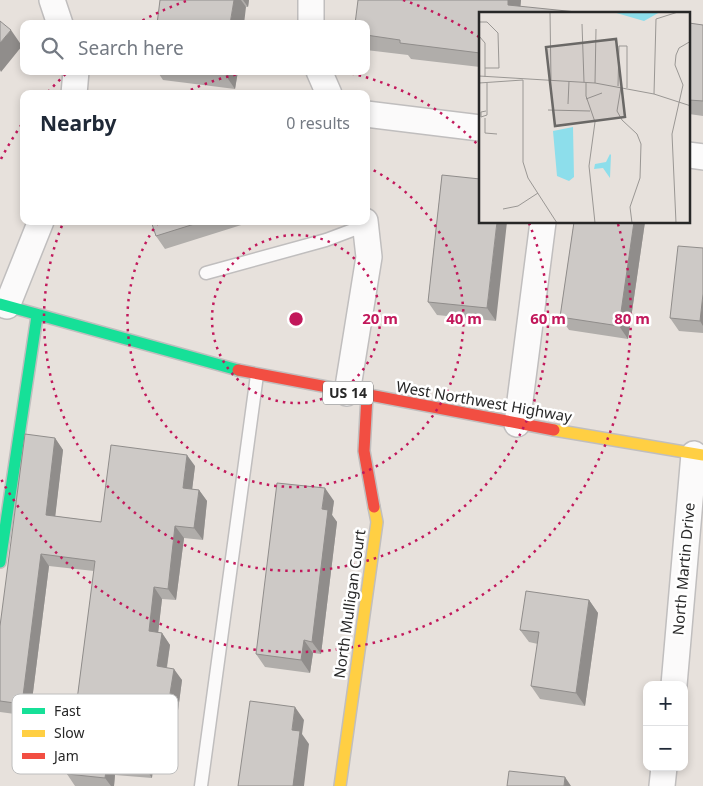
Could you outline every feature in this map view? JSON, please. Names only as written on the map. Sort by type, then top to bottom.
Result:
[{"type":"main road","name":"West Northwest Highway","points":[[3,305],[37,316],[257,375],[357,395],[698,455]]},
{"type":"main road","points":[[0,562],[37,316]]},
{"type":"main road","name":"North Mulligan Court","points":[[340,786],[377,522],[364,452],[357,395]]},
{"type":"street","points":[[52,0],[59,20]]},
{"type":"street","points":[[311,0],[311,20]]},
{"type":"street","points":[[74,90],[76,75]]},
{"type":"street","points":[[321,75],[326,90]]},
{"type":"street","points":[[370,114],[479,128]]},
{"type":"street","points":[[690,155],[703,157]]},
{"type":"street","points":[[517,424],[543,224]]},
{"type":"street","points":[[3,305],[39,225]]},
{"type":"street","points":[[357,395],[369,257],[365,225]]},
{"type":"street","name":"North Martin Drive","points":[[674,681],[698,455]]},
{"type":"street","points":[[662,786],[664,771]]},
{"type":"lane","points":[[206,273],[326,240],[360,225]]},
{"type":"lane","points":[[201,786],[257,375]]},
{"type":"building","points":[[160,0],[234,0],[231,20],[158,20]]},
{"type":"building","points":[[358,0],[508,0],[508,5],[576,12],[479,12],[479,53],[400,43],[400,40],[370,36],[370,20],[356,20]]},
{"type":"building","points":[[0,21],[11,30],[0,43]]},
{"type":"building","points":[[690,23],[703,25],[703,101],[690,100]]},
{"type":"building","points":[[442,175],[479,179],[479,224],[497,224],[487,308],[428,302]]},
{"type":"building","points":[[574,224],[634,224],[619,326],[560,317]]},
{"type":"building","points":[[152,225],[191,225],[156,236]]},
{"type":"building","points":[[678,246],[703,248],[703,294],[700,321],[670,318]]},
{"type":"building","points":[[25,434],[55,438],[46,515],[101,522],[111,445],[187,455],[183,488],[199,490],[194,528],[175,526],[168,589],[154,587],[149,631],[162,633],[157,666],[174,669],[170,694],[78,694],[95,561],[41,554],[23,694],[12,694],[12,703],[0,701],[0,626]]},
{"type":"building","points":[[277,483],[325,488],[322,509],[328,510],[312,642],[304,640],[301,660],[256,654]]},
{"type":"building","points":[[526,591],[589,600],[576,693],[531,686],[539,632],[520,630]]},
{"type":"building","points":[[250,701],[295,707],[292,730],[300,731],[293,786],[238,786]]},
{"type":"building","points":[[509,771],[565,777],[564,786],[507,786]]},
{"type":"building","points":[[67,774],[106,774],[105,778]]},
{"type":"traffic: fast","points":[[0,304],[238,370]]},
{"type":"traffic: fast","points":[[0,562],[37,316]]},
{"type":"traffic: slow","points":[[554,430],[703,455]]},
{"type":"traffic: slow","points":[[340,786],[377,522],[374,507]]},
{"type":"traffic: jam","points":[[238,370],[554,430]]},
{"type":"traffic: jam","points":[[367,396],[364,451],[374,507]]}]
